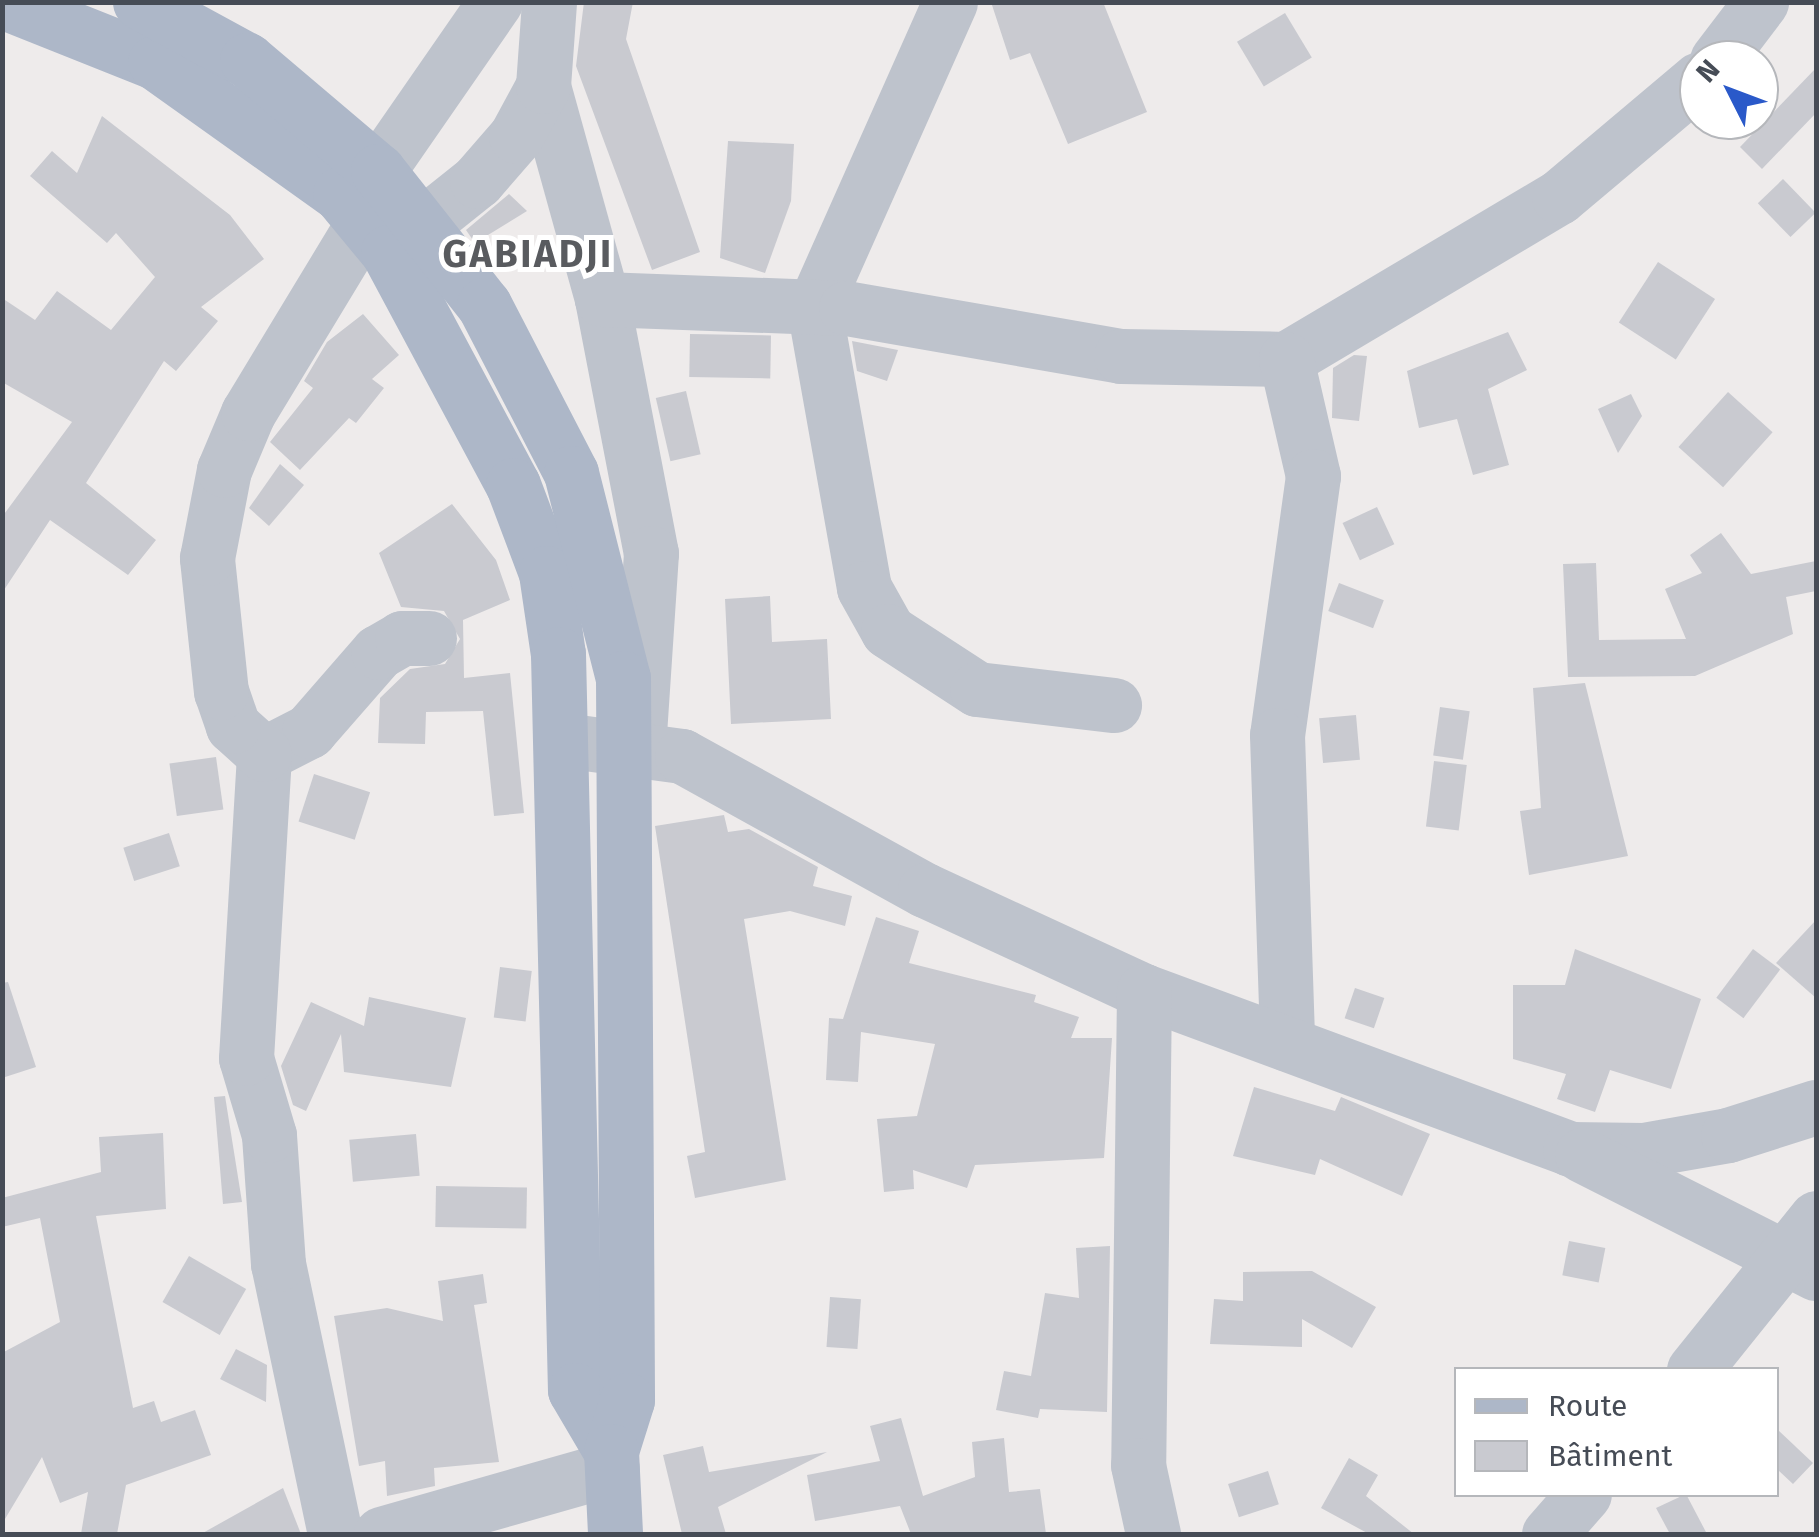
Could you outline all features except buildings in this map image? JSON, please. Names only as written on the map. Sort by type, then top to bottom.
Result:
[{"type":"main road","points":[[4,2],[154,62],[379,213],[484,304],[571,473],[624,678],[631,743],[627,1400],[612,1460],[616,1534]]},
{"type":"main road","points":[[140,2],[248,60],[379,213],[474,399],[546,573],[564,740],[575,1390],[612,1460]]},
{"type":"street","points":[[264,754],[234,726],[221,692],[207,558],[217,505],[248,412],[379,213],[495,2]]},
{"type":"street","points":[[549,2],[543,86],[602,299],[652,552],[631,743]]},
{"type":"street","points":[[950,2],[814,308],[864,588],[888,630],[977,690],[1114,705]]},
{"type":"street","points":[[1732,40],[1761,2]]},
{"type":"street","points":[[379,213],[516,136],[543,86]]},
{"type":"street","points":[[602,299],[814,308],[1122,356],[1286,359],[1560,197],[1679,96]]},
{"type":"street","points":[[1286,359],[1313,476],[1277,735],[1287,1044]]},
{"type":"street","points":[[264,754],[309,731],[378,652],[402,638],[429,638]]},
{"type":"street","points":[[564,740],[631,743],[744,784],[925,890],[1144,991],[1570,1149],[1807,1250],[1697,1367]]},
{"type":"street","points":[[264,754],[246,1058],[269,1135],[278,1264],[335,1534]]},
{"type":"street","points":[[1144,991],[1138,1465],[1153,1534]]},
{"type":"street","points":[[1570,1149],[1694,1141],[1816,1106]]},
{"type":"street","points":[[381,1534],[612,1460]]},
{"type":"street","points":[[1549,1534],[1581,1497]]},
{"type":"district","name":"GABIADJI","points":[[528,255]]}]
